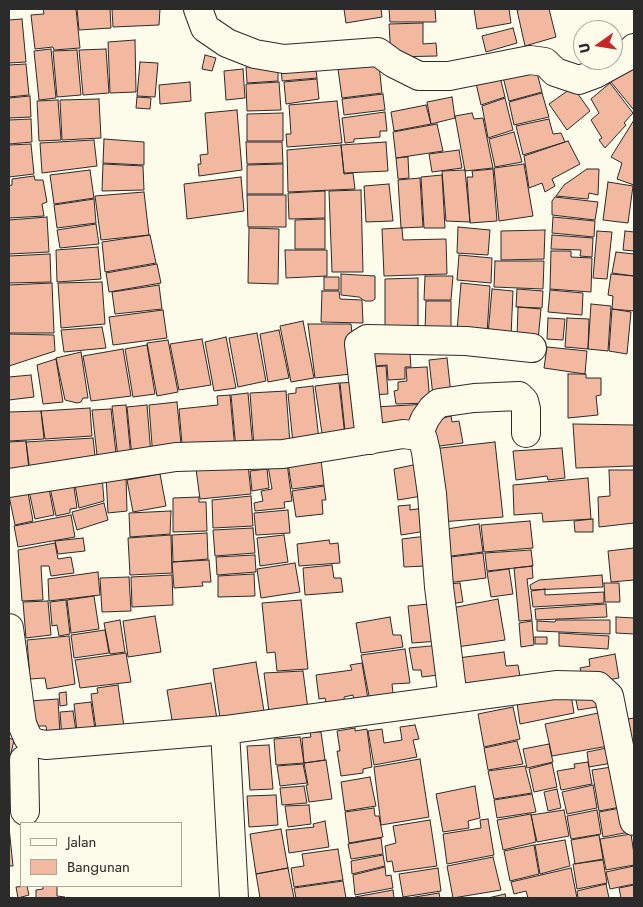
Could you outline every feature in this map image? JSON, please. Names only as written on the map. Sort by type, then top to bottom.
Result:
[{"type":"street","points":[[202,18],[227,43],[255,54],[284,59],[378,52],[392,63],[419,76],[449,76],[530,60],[545,62],[555,72],[579,80],[595,74],[626,57],[634,48]]},
{"type":"street","points":[[370,440],[359,344],[366,339],[466,341],[532,348]]},
{"type":"street","points":[[418,436],[425,419],[432,409],[440,403],[474,398],[519,396],[524,401],[526,409],[526,433]]},
{"type":"street","points":[[9,483],[176,457],[283,454],[402,434],[418,436],[423,439],[432,494],[439,587],[454,699]]},
{"type":"street","points":[[9,628],[19,713],[28,738],[23,755],[25,811]]},
{"type":"street","points":[[23,755],[46,745],[225,730],[556,685],[594,686],[601,688],[609,696],[634,821]]},
{"type":"street","points":[[225,730],[234,898]]},
{"type":"building","points":[[43,9],[76,9],[80,48],[54,50],[53,47],[35,49],[31,15],[44,14]]},
{"type":"building","points":[[77,9],[110,9],[111,28],[79,30]]},
{"type":"building","points":[[112,9],[160,9],[159,25],[113,27]]},
{"type":"building","points":[[344,9],[381,9],[382,17],[346,23]]},
{"type":"building","points":[[389,9],[435,9],[436,22],[390,22]]},
{"type":"building","points":[[474,9],[509,9],[511,23],[477,29]]},
{"type":"building","points":[[549,9],[556,37],[525,46],[517,10]]},
{"type":"building","points":[[22,19],[26,62],[9,63],[9,20]]},
{"type":"building","points":[[423,23],[423,44],[436,43],[437,56],[391,57],[389,24]]},
{"type":"building","points":[[513,28],[517,43],[486,52],[482,36]]},
{"type":"building","points":[[135,40],[136,92],[110,93],[108,42]]},
{"type":"building","points":[[51,49],[56,98],[39,100],[34,51]]},
{"type":"building","points":[[106,49],[109,93],[83,95],[79,50]]},
{"type":"building","points":[[77,50],[81,95],[57,97],[53,51]]},
{"type":"building","points":[[205,55],[216,58],[212,71],[202,69]]},
{"type":"building","points":[[378,56],[382,93],[342,98],[337,62]]},
{"type":"building","points":[[634,60],[634,108],[633,109],[611,82]]},
{"type":"building","points":[[315,61],[317,78],[282,81],[281,64]]},
{"type":"building","points":[[140,62],[158,63],[155,97],[137,96]]},
{"type":"building","points":[[26,64],[29,95],[9,97],[9,65]]},
{"type":"building","points":[[278,64],[278,81],[247,83],[246,67]]},
{"type":"building","points":[[243,69],[245,98],[226,100],[224,71]]},
{"type":"building","points":[[536,69],[542,92],[509,101],[503,77]]},
{"type":"building","points":[[499,73],[505,97],[481,105],[475,79]]},
{"type":"building","points":[[317,79],[319,99],[286,104],[284,82]]},
{"type":"building","points":[[190,82],[191,101],[160,104],[159,85]]},
{"type":"building","points":[[279,82],[281,110],[247,111],[246,84]]},
{"type":"building","points":[[610,83],[633,113],[624,123],[626,125],[605,148],[599,140],[602,138],[591,120],[599,113],[591,99]]},
{"type":"building","points":[[573,87],[590,111],[567,130],[549,104]]},
{"type":"building","points":[[542,93],[549,117],[514,125],[509,102]]},
{"type":"building","points":[[383,94],[385,110],[344,115],[342,99]]},
{"type":"building","points":[[30,96],[31,117],[9,118],[9,98]]},
{"type":"building","points":[[137,97],[151,98],[150,109],[136,108]]},
{"type":"building","points":[[452,97],[455,118],[431,124],[427,102]]},
{"type":"building","points":[[505,98],[513,130],[488,138],[482,106]]},
{"type":"building","points":[[99,99],[101,138],[62,140],[60,100]]},
{"type":"building","points":[[58,100],[61,140],[39,141],[37,101]]},
{"type":"building","points":[[337,101],[342,143],[287,147],[286,134],[291,134],[289,105]]},
{"type":"building","points":[[426,105],[431,124],[394,131],[391,112]]},
{"type":"building","points":[[237,110],[242,170],[199,176],[198,164],[201,164],[200,155],[208,154],[205,113]]},
{"type":"building","points":[[385,112],[387,131],[380,131],[380,137],[354,139],[354,142],[345,143],[342,118]]},
{"type":"building","points":[[283,113],[283,141],[247,141],[247,114]]},
{"type":"building","points":[[472,113],[474,119],[483,118],[493,168],[465,171],[455,116]]},
{"type":"building","points":[[31,119],[32,142],[9,144],[9,120]]},
{"type":"building","points":[[549,119],[553,134],[561,133],[565,142],[523,155],[516,126]]},
{"type":"building","points":[[634,120],[634,185],[617,179],[622,163],[611,157]]},
{"type":"building","points":[[437,124],[443,151],[396,158],[393,132]]},
{"type":"building","points":[[514,132],[522,162],[495,167],[489,139]]},
{"type":"building","points":[[104,139],[144,142],[144,165],[103,163]]},
{"type":"building","points":[[94,140],[97,166],[42,173],[40,143]]},
{"type":"building","points":[[568,141],[580,164],[552,179],[555,186],[545,192],[542,183],[529,188],[524,156]]},
{"type":"building","points":[[246,142],[282,142],[283,163],[247,164]]},
{"type":"building","points":[[386,142],[388,171],[344,173],[341,145]]},
{"type":"building","points":[[31,144],[34,174],[9,177],[9,145]]},
{"type":"building","points":[[341,145],[344,174],[353,173],[355,189],[288,192],[287,150]]},
{"type":"building","points":[[459,150],[462,168],[432,172],[429,154]]},
{"type":"building","points":[[408,157],[409,178],[398,179],[396,158]]},
{"type":"building","points":[[103,164],[143,166],[144,190],[102,191]]},
{"type":"building","points":[[283,164],[283,194],[247,194],[247,165]]},
{"type":"building","points":[[524,164],[533,216],[499,221],[494,168]]},
{"type":"building","points":[[493,169],[497,221],[470,223],[467,177],[473,177],[472,171]]},
{"type":"building","points":[[587,169],[599,169],[598,195],[589,193],[588,199],[556,196],[564,185]]},
{"type":"building","points":[[90,170],[94,198],[54,204],[50,175]]},
{"type":"building","points":[[465,170],[470,222],[446,221],[442,171]]},
{"type":"building","points":[[442,175],[445,228],[424,228],[421,177]]},
{"type":"building","points":[[34,176],[35,180],[43,180],[47,202],[42,204],[44,216],[9,218],[9,186],[12,185],[12,179]]},
{"type":"building","points":[[241,177],[244,211],[187,219],[184,184]]},
{"type":"building","points":[[420,178],[423,227],[401,228],[398,180]]},
{"type":"building","points":[[608,182],[633,186],[628,223],[603,220]]},
{"type":"building","points":[[389,184],[393,221],[366,222],[364,186]]},
{"type":"building","points":[[361,190],[363,272],[332,272],[329,191]]},
{"type":"building","points":[[325,191],[325,218],[289,219],[288,193]]},
{"type":"building","points":[[144,192],[149,235],[101,240],[95,196]]},
{"type":"building","points":[[247,195],[286,195],[286,227],[248,227]]},
{"type":"building","points":[[555,197],[598,202],[595,220],[552,215],[552,201]]},
{"type":"building","points":[[94,199],[96,223],[57,228],[54,205]]},
{"type":"building","points":[[47,217],[49,252],[9,254],[9,220]]},
{"type":"building","points":[[553,217],[595,221],[594,237],[552,233]]},
{"type":"building","points":[[325,219],[325,249],[295,249],[295,220]]},
{"type":"building","points":[[96,224],[99,244],[60,248],[57,230]]},
{"type":"building","points":[[458,227],[490,230],[488,255],[457,253]]},
{"type":"building","points":[[249,228],[279,229],[278,284],[248,283]]},
{"type":"building","points":[[402,228],[403,240],[446,239],[447,274],[384,276],[382,229]]},
{"type":"building","points":[[545,230],[544,259],[501,260],[501,231]]},
{"type":"building","points":[[597,231],[612,232],[607,279],[593,278]]},
{"type":"building","points":[[625,231],[634,232],[634,251],[623,250]]},
{"type":"building","points":[[150,235],[156,263],[105,272],[102,242]]},
{"type":"building","points":[[552,235],[593,238],[592,257],[580,256],[581,250],[551,249]]},
{"type":"building","points":[[98,247],[101,279],[57,282],[56,250]]},
{"type":"building","points":[[285,250],[327,250],[327,276],[286,278]]},
{"type":"building","points":[[551,251],[571,251],[571,257],[592,258],[591,292],[550,289]]},
{"type":"building","points":[[616,252],[634,254],[634,276],[612,273]]},
{"type":"building","points":[[50,254],[51,282],[9,283],[9,256]]},
{"type":"building","points":[[459,255],[492,258],[491,283],[457,280]]},
{"type":"building","points":[[495,261],[544,261],[543,289],[494,287]]},
{"type":"building","points":[[157,264],[161,283],[109,292],[106,273]]},
{"type":"building","points":[[341,274],[375,276],[375,299],[365,301],[359,297],[341,295]]},
{"type":"building","points":[[611,274],[634,276],[634,311],[612,309],[613,296],[608,295]]},
{"type":"building","points":[[425,276],[453,276],[451,300],[424,300]]},
{"type":"building","points":[[324,277],[339,277],[339,290],[324,290]]},
{"type":"building","points":[[418,278],[418,328],[385,328],[385,279]]},
{"type":"building","points":[[102,282],[105,324],[61,328],[58,283]]},
{"type":"building","points":[[52,283],[54,333],[9,333],[9,285]]},
{"type":"building","points":[[461,283],[490,286],[487,334],[457,331]]},
{"type":"building","points":[[159,285],[162,309],[115,314],[112,292]]},
{"type":"building","points":[[492,289],[513,291],[511,336],[488,334]]},
{"type":"building","points":[[517,289],[543,291],[542,308],[516,307]]},
{"type":"building","points":[[550,290],[583,293],[582,315],[548,312]]},
{"type":"building","points":[[322,291],[339,291],[340,299],[362,300],[363,323],[321,322]]},
{"type":"building","points":[[426,301],[451,301],[451,330],[425,330]]},
{"type":"building","points":[[591,304],[611,306],[608,351],[588,349]]},
{"type":"building","points":[[518,307],[541,309],[538,340],[517,338]]},
{"type":"building","points":[[612,309],[631,312],[627,354],[609,351]]},
{"type":"building","points":[[163,310],[167,338],[113,345],[109,317]]},
{"type":"building","points":[[548,318],[565,319],[563,340],[547,339]]},
{"type":"building","points":[[567,318],[589,319],[588,349],[565,347]]},
{"type":"building","points":[[303,321],[314,378],[291,382],[280,326]]},
{"type":"building","points":[[308,324],[351,324],[354,353],[351,374],[315,378]]},
{"type":"building","points":[[102,327],[106,348],[64,352],[61,330]]},
{"type":"building","points":[[279,330],[289,378],[268,382],[260,334]]},
{"type":"building","points":[[257,333],[266,381],[238,387],[229,338]]},
{"type":"building","points":[[9,334],[54,335],[55,351],[9,366]]},
{"type":"building","points":[[226,337],[236,388],[214,391],[205,342]]},
{"type":"building","points":[[202,339],[211,385],[179,390],[170,344]]},
{"type":"building","points":[[168,340],[178,392],[157,396],[147,343]]},
{"type":"building","points":[[409,341],[411,367],[405,367],[405,379],[388,380],[387,365],[366,367],[363,346]]},
{"type":"building","points":[[147,345],[155,394],[133,397],[125,349]]},
{"type":"building","points":[[547,347],[587,351],[585,374],[544,368]]},
{"type":"building","points":[[123,349],[131,396],[91,401],[83,356]]},
{"type":"building","points":[[81,352],[88,398],[83,398],[81,402],[77,403],[65,400],[56,358]]},
{"type":"building","points":[[447,358],[451,394],[433,396],[429,360]]},
{"type":"building","points":[[56,359],[63,402],[43,404],[37,365]]},
{"type":"building","points":[[386,366],[388,394],[370,395],[366,367]]},
{"type":"building","points":[[427,367],[430,403],[396,404],[394,391],[398,390],[398,382],[407,381],[406,368]]},
{"type":"building","points":[[568,374],[586,374],[586,378],[601,378],[601,395],[596,396],[598,415],[568,418]]},
{"type":"building","points":[[31,375],[34,397],[9,400],[9,377]]},
{"type":"building","points":[[357,382],[361,428],[345,431],[340,383]]},
{"type":"building","points":[[339,383],[345,436],[323,440],[315,386]]},
{"type":"building","points":[[313,386],[319,440],[293,443],[288,394],[296,393],[296,388]]},
{"type":"building","points":[[286,391],[290,444],[254,447],[250,393]]},
{"type":"building","points":[[248,393],[253,448],[236,449],[231,395]]},
{"type":"building","points":[[230,395],[235,450],[183,456],[179,409],[218,405],[217,396]]},
{"type":"building","points":[[177,402],[182,455],[153,458],[149,405]]},
{"type":"building","points":[[429,404],[417,422],[376,428],[374,407]]},
{"type":"building","points":[[126,405],[131,458],[118,458],[112,406]]},
{"type":"building","points":[[147,405],[151,455],[132,457],[127,407]]},
{"type":"building","points":[[90,408],[92,436],[45,439],[41,411]]},
{"type":"building","points":[[111,409],[117,462],[98,464],[92,410]]},
{"type":"building","points":[[41,411],[44,439],[9,441],[9,412]]},
{"type":"building","points":[[451,416],[452,422],[459,421],[463,443],[432,447],[431,421]]},
{"type":"building","points":[[573,424],[634,425],[634,466],[576,468]]},
{"type":"building","points":[[93,438],[96,465],[30,471],[26,442]]},
{"type":"building","points":[[26,441],[29,470],[9,472],[9,442]]},
{"type":"building","points":[[495,442],[503,517],[441,522],[432,449]]},
{"type":"building","points":[[562,448],[565,478],[548,480],[547,476],[516,480],[513,451]]},
{"type":"building","points":[[321,460],[324,485],[292,489],[288,464]]},
{"type":"building","points":[[287,463],[292,501],[284,502],[285,508],[255,511],[254,503],[263,501],[261,491],[272,489],[268,466]]},
{"type":"building","points":[[248,464],[251,494],[200,499],[196,469]]},
{"type":"building","points":[[418,464],[422,496],[398,500],[394,469]]},
{"type":"building","points":[[267,469],[269,488],[252,491],[250,471]]},
{"type":"building","points":[[609,470],[634,470],[634,523],[599,527],[598,497],[610,496]]},
{"type":"building","points":[[160,474],[166,506],[133,512],[127,480]]},
{"type":"building","points":[[102,476],[104,501],[79,508],[74,479]]},
{"type":"building","points":[[106,476],[126,476],[127,511],[108,513]]},
{"type":"building","points":[[588,478],[591,519],[543,522],[542,513],[514,515],[513,485]]},
{"type":"building","points":[[73,480],[77,508],[70,509],[70,513],[56,516],[49,483]]},
{"type":"building","points":[[48,483],[54,515],[35,519],[28,486]]},
{"type":"building","points":[[324,486],[326,500],[322,500],[323,514],[296,517],[292,491]]},
{"type":"building","points":[[27,487],[33,521],[15,525],[9,496]]},
{"type":"building","points":[[251,496],[253,526],[213,528],[212,500]]},
{"type":"building","points":[[199,497],[199,502],[206,502],[207,531],[173,532],[173,498]]},
{"type":"building","points":[[104,503],[108,520],[77,530],[72,512]]},
{"type":"building","points":[[410,505],[410,510],[424,508],[426,531],[401,535],[398,506]]},
{"type":"building","points":[[288,510],[290,533],[256,535],[254,513]]},
{"type":"building","points":[[171,511],[170,534],[130,537],[129,513]]},
{"type":"building","points":[[71,515],[75,537],[18,547],[14,526]]},
{"type":"building","points":[[593,519],[593,532],[575,532],[574,521]]},
{"type":"building","points":[[530,521],[533,548],[484,552],[481,525]]},
{"type":"building","points":[[479,524],[483,552],[443,557],[440,530]]},
{"type":"building","points":[[253,528],[255,553],[215,556],[213,530]]},
{"type":"building","points":[[207,533],[208,559],[173,562],[172,535]]},
{"type":"building","points":[[171,535],[172,573],[130,575],[128,538]]},
{"type":"building","points":[[284,535],[288,562],[260,566],[257,538]]},
{"type":"building","points":[[427,536],[439,641],[412,643],[408,606],[429,604],[425,566],[404,567],[402,539]]},
{"type":"building","points":[[83,538],[85,551],[58,554],[55,541]]},
{"type":"building","points":[[329,540],[330,544],[338,543],[340,563],[299,566],[297,544]]},
{"type":"building","points":[[55,543],[58,559],[71,557],[74,573],[51,576],[49,566],[41,566],[43,600],[22,601],[18,550]]},
{"type":"building","points":[[634,548],[634,580],[611,582],[608,551]]},
{"type":"building","points":[[531,550],[533,566],[487,571],[485,553]]},
{"type":"building","points":[[483,553],[486,578],[447,583],[443,558]]},
{"type":"building","points":[[255,555],[256,572],[217,575],[216,557]]},
{"type":"building","points":[[209,560],[211,582],[202,582],[203,586],[174,588],[172,562]]},
{"type":"building","points":[[295,563],[300,592],[261,598],[257,569]]},
{"type":"building","points":[[332,565],[334,578],[341,578],[343,592],[305,595],[303,568]]},
{"type":"building","points":[[532,566],[533,578],[527,579],[532,620],[519,621],[514,568]]},
{"type":"building","points":[[509,569],[513,594],[491,597],[487,572]]},
{"type":"building","points":[[98,572],[100,595],[49,601],[48,579]]},
{"type":"building","points":[[254,574],[255,596],[218,597],[218,576]]},
{"type":"building","points":[[172,575],[173,605],[132,607],[131,577]]},
{"type":"building","points":[[602,575],[603,587],[531,590],[530,585],[539,580]]},
{"type":"building","points":[[129,577],[131,611],[102,612],[100,578]]},
{"type":"building","points":[[460,583],[463,602],[449,604],[447,584]]},
{"type":"building","points":[[604,583],[619,583],[620,602],[605,602]]},
{"type":"building","points":[[545,589],[545,595],[604,592],[604,603],[533,607],[531,591]]},
{"type":"building","points":[[94,596],[99,629],[71,633],[67,600]]},
{"type":"building","points":[[498,599],[505,640],[457,647],[452,608]]},
{"type":"building","points":[[66,600],[70,634],[59,636],[57,625],[52,626],[50,602]]},
{"type":"building","points":[[301,600],[308,669],[277,671],[275,652],[267,653],[262,603]]},
{"type":"building","points":[[48,601],[51,635],[26,638],[23,602]]},
{"type":"building","points":[[606,604],[607,617],[536,620],[535,609]]},
{"type":"building","points":[[155,616],[161,652],[128,657],[123,621]]},
{"type":"building","points":[[390,617],[393,635],[401,635],[403,647],[361,653],[356,623]]},
{"type":"building","points":[[616,617],[634,618],[634,634],[616,633]]},
{"type":"building","points":[[120,620],[125,652],[110,654],[104,623]]},
{"type":"building","points":[[556,620],[610,620],[610,634],[537,631],[537,621],[555,622]]},
{"type":"building","points":[[532,621],[534,645],[521,647],[519,623]]},
{"type":"building","points":[[105,630],[109,653],[74,658],[71,635]]},
{"type":"building","points":[[559,633],[609,636],[608,649],[559,646]]},
{"type":"building","points":[[69,636],[75,684],[47,689],[45,678],[30,679],[27,640]]},
{"type":"building","points":[[535,637],[547,637],[547,644],[535,644]]},
{"type":"building","points":[[441,645],[446,674],[422,677],[421,670],[413,670],[409,648]]},
{"type":"building","points":[[405,649],[410,683],[392,684],[394,702],[371,706],[361,655]]},
{"type":"building","points":[[504,652],[506,666],[518,665],[522,688],[464,695],[458,658]]},
{"type":"building","points":[[126,653],[131,682],[80,688],[75,660]]},
{"type":"building","points":[[615,654],[619,678],[584,684],[580,668],[590,666],[589,659]]},
{"type":"building","points":[[256,662],[264,711],[220,718],[213,669]]},
{"type":"building","points":[[362,663],[368,699],[354,701],[353,695],[344,697],[347,711],[329,714],[325,698],[319,699],[316,675],[352,670],[350,665]]},
{"type":"building","points":[[303,671],[308,709],[269,712],[264,673]]},
{"type":"building","points":[[211,683],[217,719],[173,726],[167,690]]},
{"type":"building","points":[[118,685],[125,734],[97,736],[91,694],[98,693],[97,688]]},
{"type":"building","points":[[600,691],[603,706],[578,710],[575,695]]},
{"type":"building","points":[[66,692],[67,705],[60,706],[59,693]]},
{"type":"building","points":[[571,695],[574,713],[520,724],[517,703]]},
{"type":"building","points":[[58,699],[60,734],[47,734],[46,726],[31,726],[30,701]]},
{"type":"building","points":[[91,702],[95,729],[77,732],[74,704]]},
{"type":"building","points":[[513,707],[520,739],[484,747],[478,714]]},
{"type":"building","points":[[73,711],[77,738],[62,739],[60,712]]},
{"type":"building","points":[[608,711],[614,745],[552,756],[545,724]]},
{"type":"building","points":[[634,718],[634,758],[628,719]]},
{"type":"building","points":[[415,725],[419,739],[413,740],[417,757],[374,765],[368,731],[382,729],[384,743],[402,740],[400,727]]},
{"type":"building","points":[[355,728],[355,731],[367,729],[372,767],[363,769],[363,773],[341,776],[337,751],[340,751],[337,731]]},
{"type":"building","points":[[310,732],[321,732],[325,760],[304,763],[302,738],[311,737]]},
{"type":"building","points":[[300,737],[304,763],[276,765],[274,739]]},
{"type":"building","points":[[9,738],[14,740],[10,758],[9,758]]},
{"type":"building","points":[[517,741],[523,764],[488,770],[484,748]]},
{"type":"building","points":[[549,744],[553,762],[527,768],[523,749]]},
{"type":"building","points":[[269,745],[273,789],[250,790],[247,746]]},
{"type":"building","points":[[616,746],[618,762],[589,767],[587,752]]},
{"type":"building","points":[[420,759],[429,817],[381,825],[374,767]]},
{"type":"building","points":[[326,760],[332,799],[309,802],[304,763]]},
{"type":"building","points":[[588,762],[592,784],[561,790],[557,771],[575,768],[574,764]]},
{"type":"building","points":[[552,763],[557,787],[534,792],[529,769]]},
{"type":"building","points":[[303,764],[307,783],[280,786],[277,766]]},
{"type":"building","points":[[525,766],[532,793],[494,799],[488,771]]},
{"type":"building","points":[[618,766],[626,806],[599,811],[592,770]]},
{"type":"building","points":[[370,777],[376,806],[345,811],[341,782]]},
{"type":"building","points":[[593,785],[597,808],[567,814],[562,792]]},
{"type":"building","points":[[304,786],[307,803],[282,805],[280,788]]},
{"type":"building","points":[[475,786],[480,818],[468,821],[469,828],[443,832],[436,794]]},
{"type":"building","points":[[557,789],[561,808],[548,811],[544,792]]},
{"type":"building","points":[[532,794],[536,812],[497,818],[494,800]]},
{"type":"building","points":[[276,795],[278,825],[249,827],[247,796]]},
{"type":"building","points":[[309,805],[311,824],[288,827],[285,806]]},
{"type":"building","points":[[626,807],[630,832],[603,837],[599,812]]},
{"type":"building","points":[[374,808],[375,816],[379,816],[383,837],[349,843],[345,812]]},
{"type":"building","points":[[564,810],[569,836],[537,842],[531,815]]},
{"type":"building","points":[[597,810],[601,834],[571,839],[567,816]]},
{"type":"building","points":[[531,814],[536,842],[503,850],[497,820]]},
{"type":"building","points":[[488,819],[494,855],[447,864],[443,834],[481,828],[480,820]]},
{"type":"building","points":[[430,820],[437,866],[394,872],[392,861],[387,862],[385,846],[396,843],[393,826]]},
{"type":"building","points":[[325,821],[329,847],[289,853],[286,830],[314,827],[313,824]]},
{"type":"building","points":[[9,827],[13,866],[9,866]]},
{"type":"building","points":[[281,829],[288,868],[256,874],[250,834]]},
{"type":"building","points":[[631,834],[634,865],[606,870],[600,839]]},
{"type":"building","points":[[599,835],[603,859],[575,864],[571,840]]},
{"type":"building","points":[[381,838],[383,854],[351,859],[348,844]]},
{"type":"building","points":[[565,840],[570,866],[540,874],[535,845]]},
{"type":"building","points":[[534,845],[539,874],[510,881],[504,851]]},
{"type":"building","points":[[338,849],[343,880],[294,887],[291,868],[304,866],[302,854]]},
{"type":"building","points":[[383,855],[385,866],[352,874],[351,861]]},
{"type":"building","points":[[493,857],[501,890],[453,898],[447,866]]},
{"type":"building","points":[[603,860],[607,883],[577,889],[573,864]]},
{"type":"building","points":[[634,866],[634,884],[610,889],[606,872]]},
{"type":"building","points":[[385,867],[386,876],[391,875],[393,888],[355,895],[353,875]]},
{"type":"building","points":[[288,868],[294,898],[260,898],[256,874]]},
{"type":"building","points":[[438,868],[441,891],[403,897],[399,874]]},
{"type":"building","points":[[571,868],[577,898],[528,898],[526,891],[514,894],[511,882]]},
{"type":"building","points":[[343,881],[346,898],[296,898],[294,888]]},
{"type":"building","points":[[606,884],[609,898],[578,898],[577,891]]},
{"type":"building","points":[[634,885],[634,898],[621,898],[619,888]]},
{"type":"building","points":[[16,887],[27,887],[29,895],[18,898]]},
{"type":"building","points":[[43,887],[57,887],[57,896],[65,898],[36,898],[36,890],[43,889]]},
{"type":"building","points":[[393,890],[394,898],[355,898],[355,897]]},
{"type":"building","points":[[439,893],[440,898],[409,898]]},
{"type":"building","points":[[505,894],[506,898],[488,898]]}]
